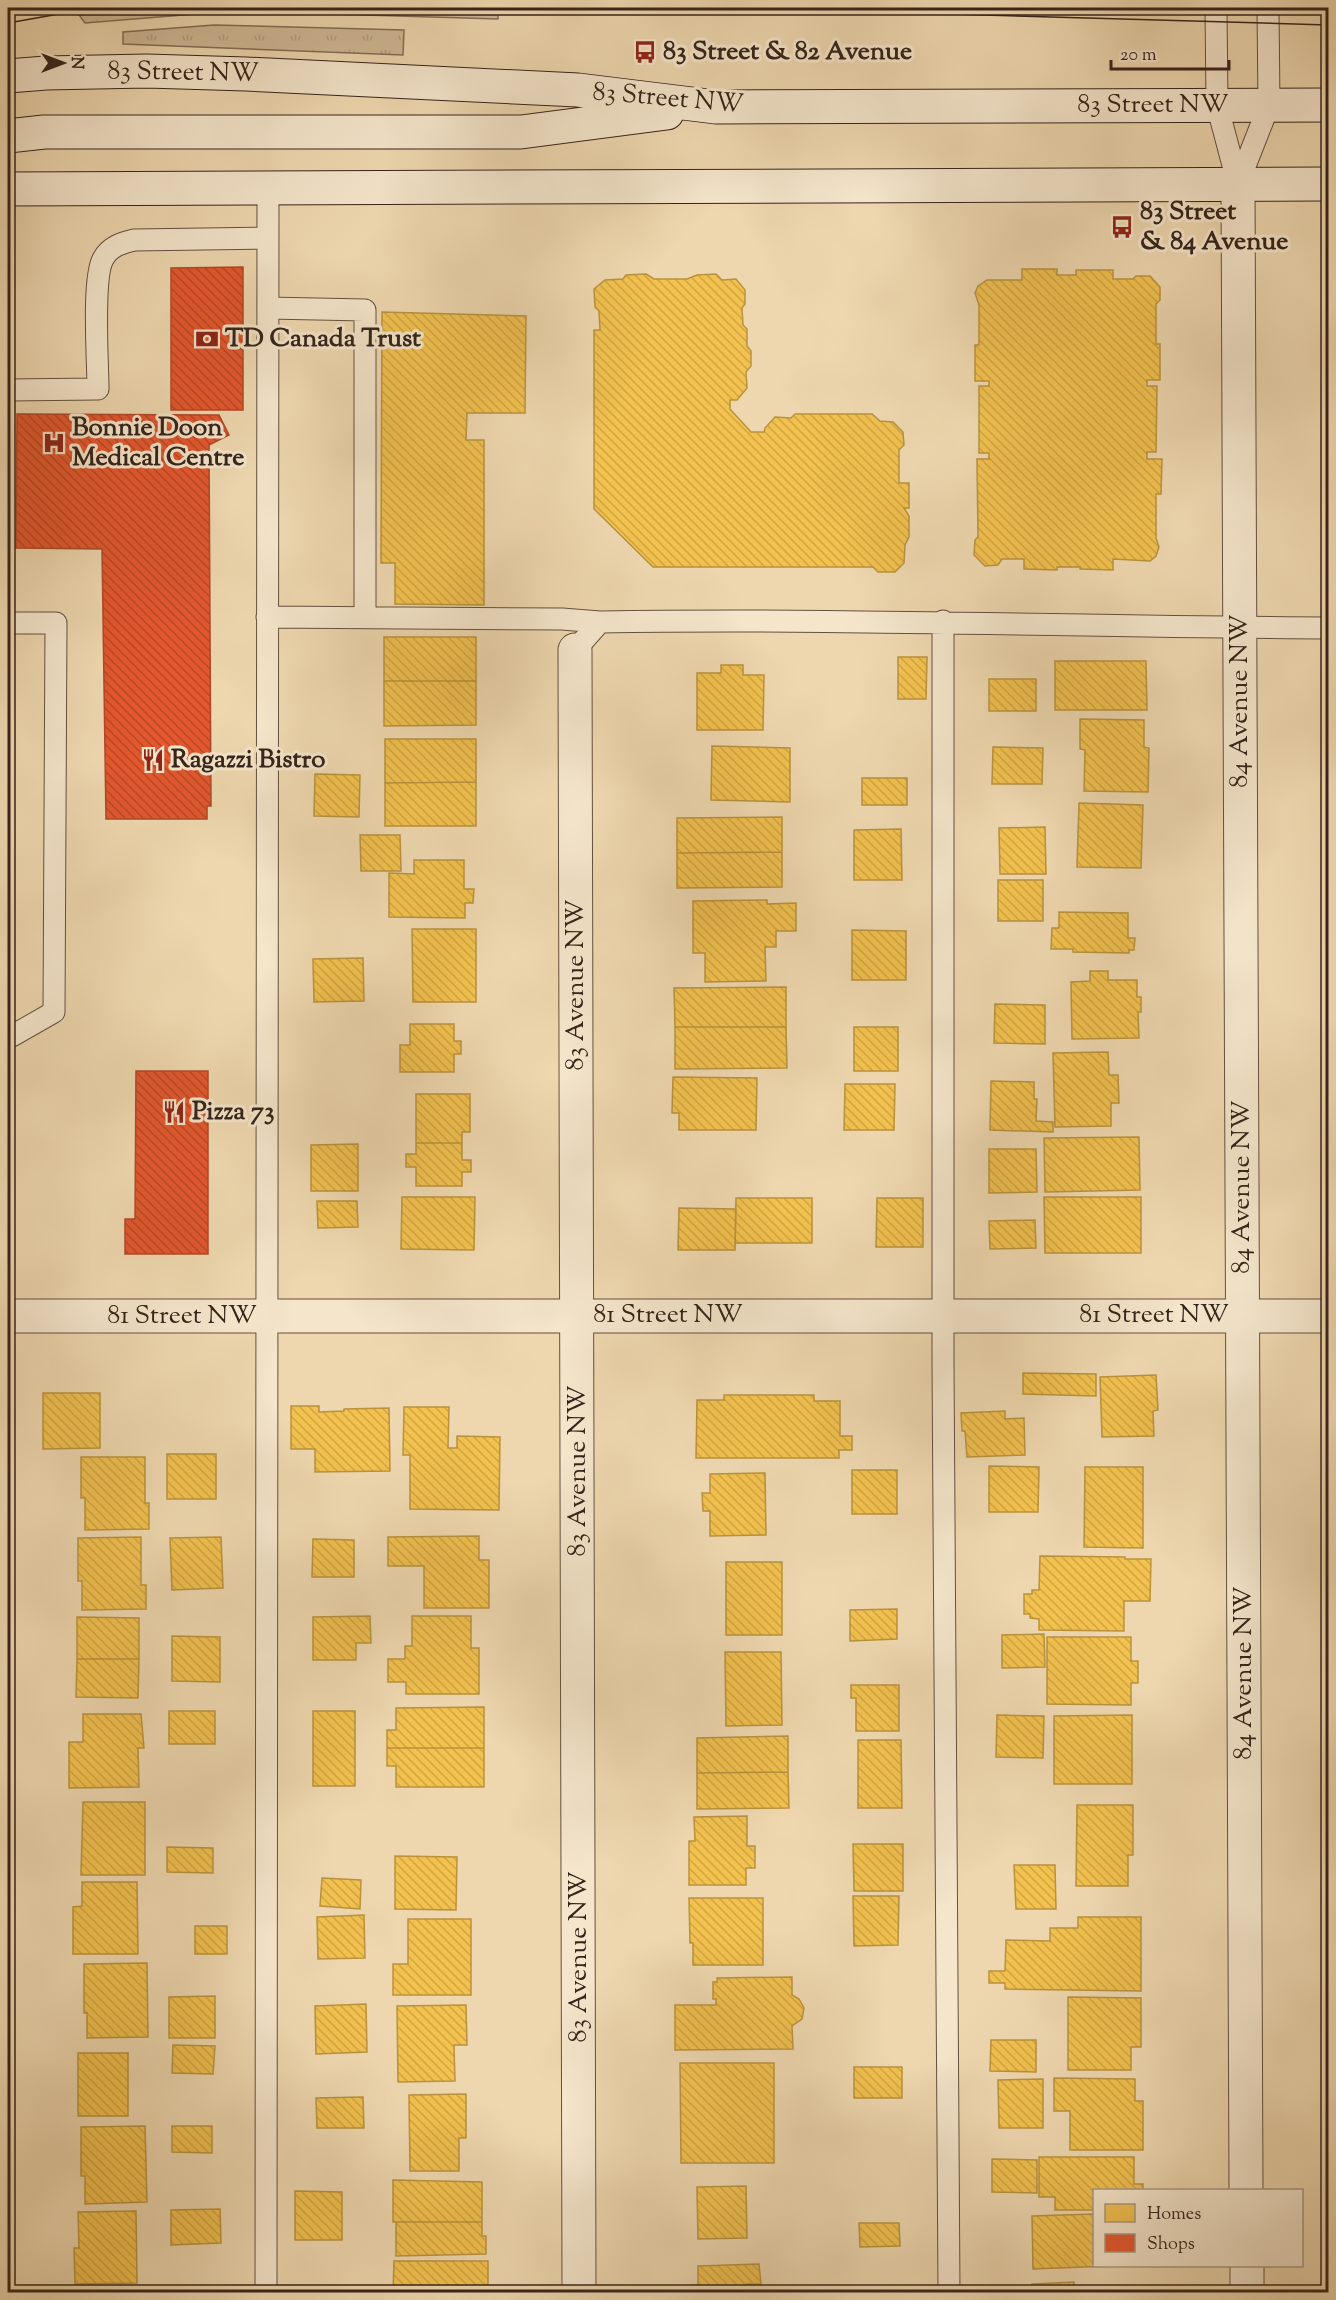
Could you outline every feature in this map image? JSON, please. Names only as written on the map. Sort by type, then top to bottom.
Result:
[{"type":"street","name":"83 Street NW","points":[[8,76],[147,71],[246,74],[578,90],[716,107],[1329,105]]},
{"type":"street","points":[[8,136],[44,132],[521,132],[716,107]]},
{"type":"street","name":"84 Avenue NW","points":[[1238,184],[1246,2189]]},
{"type":"street","points":[[8,189],[1329,184]]},
{"type":"street","name":"83 Avenue NW","points":[[575,650],[579,2292]]},
{"type":"street","name":"81 Street NW","points":[[8,1316],[1329,1316]]},
{"type":"street","points":[[1247,2267],[1247,2292]]},
{"type":"lane","points":[[1216,8],[1216,105],[1238,184]]},
{"type":"lane","points":[[1238,184],[1269,105],[1268,8]]},
{"type":"lane","points":[[266,2292],[268,187]]},
{"type":"lane","points":[[8,390],[98,389],[97,283],[103,259],[117,244],[134,240],[268,238]]},
{"type":"lane","points":[[268,308],[365,310],[365,616]]},
{"type":"lane","points":[[267,617],[562,618],[600,622],[943,621],[1329,628]]},
{"type":"lane","points":[[943,621],[943,1315],[949,2292]]},
{"type":"lane","points":[[575,650],[600,622]]},
{"type":"lane","points":[[8,623],[56,623],[56,658],[54,1012],[8,1036]]},
{"type":"green space","points":[[141,8],[498,8],[498,19],[233,11],[85,23],[79,15]]},
{"type":"green space","points":[[214,25],[404,30],[403,55],[123,44],[123,32]]},
{"type":"building: Homes","points":[[1022,269],[1057,269],[1057,275],[1076,275],[1076,270],[1113,270],[1113,279],[1150,276],[1160,287],[1160,300],[1156,304],[1156,344],[1160,344],[1160,380],[1147,380],[1147,386],[1157,386],[1156,452],[1147,452],[1147,459],[1162,459],[1161,494],[1156,494],[1156,538],[1159,547],[1156,556],[1150,561],[1113,559],[1113,570],[1080,569],[1080,567],[1057,567],[1057,570],[1024,569],[1024,559],[1002,559],[998,565],[985,566],[974,555],[975,540],[978,537],[977,459],[989,459],[989,453],[979,453],[979,386],[989,386],[989,381],[975,381],[975,345],[979,345],[979,305],[975,293],[978,286],[987,280],[1022,280]]},
{"type":"building: Homes","points":[[646,274],[654,279],[687,279],[697,275],[716,274],[722,280],[736,279],[745,290],[745,304],[742,308],[743,325],[747,329],[747,346],[751,351],[751,366],[746,372],[747,388],[737,400],[730,400],[730,409],[751,432],[764,432],[775,417],[791,418],[795,414],[872,414],[880,421],[893,422],[903,432],[904,445],[899,450],[899,483],[909,483],[909,508],[904,508],[909,516],[909,537],[905,545],[904,563],[895,572],[878,572],[873,567],[653,567],[594,509],[594,330],[600,330],[594,289],[605,280],[623,279],[626,275]]},
{"type":"building: Homes","points":[[382,312],[526,316],[525,413],[467,413],[466,440],[484,440],[484,605],[395,604],[395,563],[381,563]]},
{"type":"building: Homes","points":[[384,637],[476,637],[476,681],[384,681]]},
{"type":"building: Homes","points":[[898,657],[927,657],[926,699],[898,699]]},
{"type":"building: Homes","points":[[1055,661],[1146,661],[1147,710],[1055,710]]},
{"type":"building: Homes","points":[[721,665],[743,665],[743,675],[764,675],[763,730],[697,730],[697,673],[721,673]]},
{"type":"building: Homes","points":[[989,679],[1036,679],[1036,711],[989,711]]},
{"type":"building: Homes","points":[[384,681],[476,681],[476,725],[384,726]]},
{"type":"building: Homes","points":[[1080,719],[1144,720],[1144,747],[1149,748],[1148,792],[1084,791],[1085,750],[1080,749]]},
{"type":"building: Homes","points":[[385,739],[476,739],[476,782],[385,783]]},
{"type":"building: Homes","points":[[712,746],[790,748],[790,802],[711,800]]},
{"type":"building: Homes","points":[[993,747],[1043,748],[1042,784],[992,784]]},
{"type":"building: Homes","points":[[315,774],[360,775],[359,817],[314,816]]},
{"type":"building: Homes","points":[[862,778],[907,778],[907,805],[862,805]]},
{"type":"building: Homes","points":[[476,782],[476,826],[385,826],[385,783]]},
{"type":"building: Homes","points":[[1079,803],[1143,805],[1141,868],[1077,867]]},
{"type":"building: Homes","points":[[782,817],[782,852],[677,853],[677,818]]},
{"type":"building: Homes","points":[[1045,827],[1046,874],[1000,874],[999,828]]},
{"type":"building: Homes","points":[[901,829],[902,880],[854,880],[854,830]]},
{"type":"building: Homes","points":[[360,835],[400,835],[401,871],[361,871]]},
{"type":"building: Homes","points":[[782,852],[782,887],[677,888],[677,853]]},
{"type":"building: Homes","points":[[414,860],[464,860],[464,889],[474,889],[473,903],[465,903],[465,918],[389,917],[389,873],[414,874]]},
{"type":"building: Homes","points":[[998,880],[1043,880],[1043,921],[998,921]]},
{"type":"building: Homes","points":[[767,900],[767,904],[796,903],[796,931],[776,931],[776,947],[765,947],[766,981],[705,982],[705,953],[693,953],[693,901]]},
{"type":"building: Homes","points":[[1059,912],[1128,913],[1128,938],[1135,938],[1134,950],[1129,950],[1129,953],[1073,952],[1073,949],[1051,949],[1052,928],[1059,928]]},
{"type":"building: Homes","points":[[412,929],[476,929],[476,1002],[413,1002]]},
{"type":"building: Homes","points":[[852,930],[906,931],[906,980],[852,980]]},
{"type":"building: Homes","points":[[363,958],[364,1001],[314,1002],[313,959]]},
{"type":"building: Homes","points":[[1090,971],[1108,971],[1108,980],[1137,980],[1137,997],[1141,997],[1141,1012],[1138,1012],[1139,1038],[1072,1039],[1071,982],[1090,981]]},
{"type":"building: Homes","points":[[786,987],[786,1027],[675,1027],[674,988]]},
{"type":"building: Homes","points":[[995,1004],[1045,1005],[1045,1044],[994,1043]]},
{"type":"building: Homes","points":[[410,1024],[454,1024],[454,1041],[461,1041],[461,1054],[454,1054],[454,1072],[400,1072],[400,1045],[410,1045]]},
{"type":"building: Homes","points":[[675,1027],[786,1027],[787,1068],[675,1069]]},
{"type":"building: Homes","points":[[854,1027],[898,1027],[898,1071],[854,1071]]},
{"type":"building: Homes","points":[[1108,1052],[1109,1075],[1118,1075],[1119,1103],[1111,1103],[1111,1126],[1055,1127],[1053,1053]]},
{"type":"building: Homes","points":[[673,1077],[757,1078],[756,1130],[679,1130],[679,1113],[672,1113]]},
{"type":"building: Homes","points":[[991,1081],[1034,1082],[1034,1099],[1037,1099],[1036,1121],[1053,1122],[1053,1132],[990,1130]]},
{"type":"building: Homes","points":[[845,1084],[895,1084],[894,1130],[844,1130]]},
{"type":"building: Homes","points":[[416,1094],[470,1094],[470,1132],[462,1132],[462,1143],[416,1143]]},
{"type":"building: Homes","points":[[1139,1137],[1140,1190],[1045,1192],[1044,1138]]},
{"type":"building: Homes","points":[[416,1143],[462,1143],[462,1160],[471,1160],[471,1172],[462,1172],[462,1186],[416,1186],[416,1167],[406,1167],[406,1154],[416,1154]]},
{"type":"building: Homes","points":[[358,1144],[358,1191],[311,1191],[311,1145]]},
{"type":"building: Homes","points":[[989,1149],[1036,1149],[1037,1192],[989,1193]]},
{"type":"building: Homes","points":[[402,1197],[475,1197],[474,1250],[401,1249]]},
{"type":"building: Homes","points":[[1044,1197],[1141,1197],[1141,1253],[1045,1253]]},
{"type":"building: Homes","points":[[736,1198],[812,1198],[812,1243],[735,1243]]},
{"type":"building: Homes","points":[[877,1198],[923,1198],[923,1247],[876,1247]]},
{"type":"building: Homes","points":[[317,1201],[357,1201],[358,1227],[318,1228]]},
{"type":"building: Homes","points":[[679,1208],[736,1209],[735,1250],[678,1250]]},
{"type":"building: Homes","points":[[1035,1220],[1036,1248],[990,1249],[989,1221]]},
{"type":"building: Homes","points":[[1023,1373],[1096,1374],[1096,1396],[1023,1394]]},
{"type":"building: Homes","points":[[1156,1375],[1158,1410],[1153,1411],[1154,1436],[1102,1437],[1100,1377]]},
{"type":"building: Homes","points":[[43,1393],[100,1393],[100,1448],[43,1449]]},
{"type":"building: Homes","points":[[724,1395],[814,1395],[814,1401],[840,1401],[840,1436],[852,1436],[852,1450],[839,1450],[839,1458],[696,1458],[697,1400],[724,1400]]},
{"type":"building: Homes","points":[[291,1406],[319,1406],[319,1412],[389,1408],[390,1471],[315,1472],[315,1449],[291,1449]]},
{"type":"building: Homes","points":[[404,1407],[449,1407],[448,1448],[457,1448],[457,1436],[500,1437],[499,1510],[410,1509],[410,1455],[403,1455]]},
{"type":"building: Homes","points":[[1005,1411],[1005,1419],[1024,1418],[1025,1455],[967,1457],[961,1413]]},
{"type":"building: Homes","points":[[167,1454],[216,1454],[216,1499],[167,1499]]},
{"type":"building: Homes","points":[[81,1457],[145,1457],[145,1503],[149,1503],[149,1529],[85,1530],[85,1498],[81,1498]]},
{"type":"building: Homes","points":[[989,1466],[1039,1467],[1038,1512],[989,1512]]},
{"type":"building: Homes","points":[[1085,1467],[1143,1467],[1143,1548],[1084,1547]]},
{"type":"building: Homes","points":[[852,1470],[897,1470],[897,1514],[852,1514]]},
{"type":"building: Homes","points":[[765,1473],[766,1535],[710,1536],[710,1511],[703,1511],[702,1493],[710,1493],[710,1474]]},
{"type":"building: Homes","points":[[479,1536],[479,1560],[489,1560],[489,1608],[424,1608],[424,1566],[388,1566],[388,1537]]},
{"type":"building: Homes","points":[[141,1537],[141,1585],[146,1585],[146,1609],[82,1610],[82,1581],[78,1581],[78,1538]]},
{"type":"building: Homes","points":[[221,1537],[223,1588],[172,1590],[170,1538]]},
{"type":"building: Homes","points":[[313,1539],[354,1540],[354,1577],[312,1577]]},
{"type":"building: Homes","points":[[1040,1556],[1151,1559],[1150,1601],[1124,1601],[1124,1631],[1039,1630],[1039,1619],[1030,1618],[1030,1614],[1024,1614],[1024,1594],[1032,1594],[1032,1590],[1039,1590]]},
{"type":"building: Homes","points":[[726,1562],[782,1562],[782,1635],[726,1635]]},
{"type":"building: Homes","points":[[897,1609],[897,1639],[850,1641],[850,1610]]},
{"type":"building: Homes","points":[[370,1616],[371,1643],[356,1643],[356,1660],[313,1660],[313,1617]]},
{"type":"building: Homes","points":[[412,1616],[471,1616],[471,1648],[479,1648],[479,1694],[406,1694],[406,1682],[388,1682],[388,1659],[405,1659],[405,1646],[412,1646]]},
{"type":"building: Homes","points":[[77,1617],[139,1618],[139,1659],[77,1659]]},
{"type":"building: Homes","points":[[1044,1634],[1045,1667],[1002,1668],[1002,1635]]},
{"type":"building: Homes","points":[[172,1636],[220,1637],[220,1682],[172,1681]]},
{"type":"building: Homes","points":[[1047,1637],[1131,1637],[1131,1661],[1138,1661],[1138,1683],[1131,1683],[1131,1705],[1047,1704]]},
{"type":"building: Homes","points":[[725,1652],[781,1652],[782,1725],[726,1726]]},
{"type":"building: Homes","points":[[77,1659],[139,1659],[138,1698],[76,1697]]},
{"type":"building: Homes","points":[[851,1685],[899,1685],[899,1731],[856,1731],[856,1698],[851,1698]]},
{"type":"building: Homes","points":[[484,1707],[484,1748],[387,1748],[387,1730],[396,1730],[396,1708]]},
{"type":"building: Homes","points":[[169,1711],[215,1711],[215,1744],[169,1744]]},
{"type":"building: Homes","points":[[313,1711],[355,1711],[355,1786],[313,1786]]},
{"type":"building: Homes","points":[[83,1714],[141,1714],[144,1748],[138,1748],[139,1787],[69,1788],[69,1742],[83,1742]]},
{"type":"building: Homes","points":[[997,1715],[1044,1716],[1043,1758],[996,1757]]},
{"type":"building: Homes","points":[[1132,1715],[1132,1784],[1054,1784],[1054,1716]]},
{"type":"building: Homes","points":[[788,1736],[788,1772],[697,1773],[697,1738]]},
{"type":"building: Homes","points":[[858,1740],[901,1740],[902,1808],[858,1808]]},
{"type":"building: Homes","points":[[387,1748],[484,1748],[484,1787],[396,1787],[396,1766],[387,1766]]},
{"type":"building: Homes","points":[[788,1772],[789,1808],[697,1809],[697,1773]]},
{"type":"building: Homes","points":[[83,1802],[145,1802],[145,1875],[81,1875]]},
{"type":"building: Homes","points":[[1077,1805],[1133,1805],[1133,1855],[1128,1855],[1128,1886],[1076,1886]]},
{"type":"building: Homes","points":[[747,1816],[747,1846],[755,1846],[755,1868],[746,1868],[746,1885],[689,1885],[689,1841],[695,1841],[694,1817]]},
{"type":"building: Homes","points":[[853,1844],[903,1844],[903,1891],[854,1891]]},
{"type":"building: Homes","points":[[167,1847],[213,1848],[213,1873],[167,1872]]},
{"type":"building: Homes","points":[[395,1856],[457,1857],[456,1910],[395,1909]]},
{"type":"building: Homes","points":[[1014,1865],[1055,1865],[1056,1909],[1016,1909]]},
{"type":"building: Homes","points":[[322,1878],[361,1880],[360,1909],[320,1906]]},
{"type":"building: Homes","points":[[82,1882],[137,1882],[138,1954],[73,1954],[73,1907],[82,1906]]},
{"type":"building: Homes","points":[[853,1896],[899,1896],[898,1945],[854,1946]]},
{"type":"building: Homes","points":[[689,1898],[763,1898],[763,1965],[693,1965]]},
{"type":"building: Homes","points":[[364,1915],[365,1958],[318,1959],[317,1917]]},
{"type":"building: Homes","points":[[1078,1917],[1141,1917],[1141,1991],[1005,1989],[1005,1983],[989,1983],[989,1971],[1005,1971],[1006,1940],[1050,1941],[1050,1928],[1078,1928]]},
{"type":"building: Homes","points":[[408,1919],[471,1919],[471,1995],[393,1995],[393,1964],[408,1964]]},
{"type":"building: Homes","points":[[195,1926],[227,1926],[227,1954],[195,1954]]},
{"type":"building: Homes","points":[[147,1963],[148,2037],[87,2038],[87,2013],[84,2013],[84,1964]]},
{"type":"building: Homes","points":[[792,1977],[792,1995],[799,1999],[804,2008],[802,2019],[792,2026],[793,2049],[675,2050],[675,2005],[716,2005],[716,1999],[713,1999],[713,1982],[717,1982],[717,1978]]},
{"type":"building: Homes","points":[[215,1996],[215,2038],[169,2038],[169,1997]]},
{"type":"building: Homes","points":[[1068,1997],[1141,1998],[1141,2047],[1131,2047],[1131,2070],[1068,2070]]},
{"type":"building: Homes","points":[[366,2004],[367,2052],[316,2054],[315,2006]]},
{"type":"building: Homes","points":[[466,2005],[467,2045],[454,2045],[455,2081],[398,2082],[397,2006]]},
{"type":"building: Homes","points":[[991,2040],[1036,2040],[1036,2072],[990,2071]]},
{"type":"building: Homes","points":[[173,2045],[215,2046],[213,2074],[172,2073]]},
{"type":"building: Homes","points":[[78,2053],[128,2053],[128,2116],[78,2116]]},
{"type":"building: Homes","points":[[680,2063],[774,2063],[774,2163],[681,2163]]},
{"type":"building: Homes","points":[[854,2067],[902,2067],[902,2098],[854,2098]]},
{"type":"building: Homes","points":[[1054,2078],[1135,2079],[1135,2101],[1143,2101],[1143,2150],[1070,2150],[1070,2111],[1054,2111]]},
{"type":"building: Homes","points":[[1043,2079],[1043,2128],[999,2128],[998,2080]]},
{"type":"building: Homes","points":[[466,2094],[466,2138],[459,2138],[459,2171],[410,2171],[409,2095]]},
{"type":"building: Homes","points":[[363,2097],[364,2128],[317,2128],[316,2098]]},
{"type":"building: Homes","points":[[145,2126],[147,2202],[85,2204],[85,2176],[81,2176],[81,2127]]},
{"type":"building: Homes","points":[[172,2126],[212,2126],[212,2153],[172,2152]]},
{"type":"building: Homes","points":[[1039,2157],[1134,2157],[1134,2184],[1143,2184],[1143,2189],[1093,2189],[1093,2210],[1055,2210],[1055,2197],[1039,2197]]},
{"type":"building: Homes","points":[[992,2159],[1037,2160],[1037,2193],[992,2192]]},
{"type":"building: Homes","points":[[393,2180],[482,2182],[482,2222],[393,2222]]},
{"type":"building: Homes","points":[[746,2186],[747,2238],[698,2239],[697,2187]]},
{"type":"building: Homes","points":[[295,2191],[342,2192],[342,2240],[295,2240]]},
{"type":"building: Homes","points":[[220,2209],[221,2243],[171,2245],[171,2210]]},
{"type":"building: Homes","points":[[136,2211],[137,2283],[75,2284],[74,2248],[79,2248],[78,2212]]},
{"type":"building: Homes","points":[[1093,2214],[1093,2267],[1033,2269],[1032,2216]]},
{"type":"building: Homes","points":[[396,2222],[482,2222],[482,2236],[486,2236],[486,2254],[396,2256]]},
{"type":"building: Homes","points":[[859,2223],[899,2223],[900,2246],[860,2247]]},
{"type":"building: Homes","points":[[394,2261],[488,2261],[488,2292],[393,2292]]},
{"type":"building: Homes","points":[[759,2264],[761,2284],[747,2284],[748,2292],[692,2292],[691,2285],[698,2285],[698,2266]]},
{"type":"building: Homes","points":[[1074,2282],[1074,2292],[1032,2292],[1032,2284]]},
{"type":"building: Homes","points":[[852,2289],[901,2289],[901,2292],[852,2292]]},
{"type":"building: Shops","name":"TD Canada Trust","points":[[243,267],[243,410],[171,410],[171,268]]},
{"type":"building: Shops","points":[[17,414],[219,415],[229,435],[209,445],[211,806],[207,806],[207,819],[106,819],[102,549],[16,548]]},
{"type":"building: Shops","points":[[136,1071],[208,1071],[208,1254],[125,1254],[125,1219],[135,1219]]},
{"type":"tram line","points":[[8,23],[93,8]]},
{"type":"tram line","points":[[745,8],[1328,25]]},
{"type":"place","name":"83 Street & 82 Avenue","points":[[645,52]]},
{"type":"place","name":"83 Street & 84 Avenue","points":[[1122,227]]},
{"type":"place","name":"TD Canada Trust","points":[[207,339]]},
{"type":"place","name":"Bonnie Doon Medical Centre","points":[[54,443]]},
{"type":"place","name":"Ragazzi Bistro","points":[[153,760]]},
{"type":"place","name":"Pizza 73","points":[[174,1112]]}]
